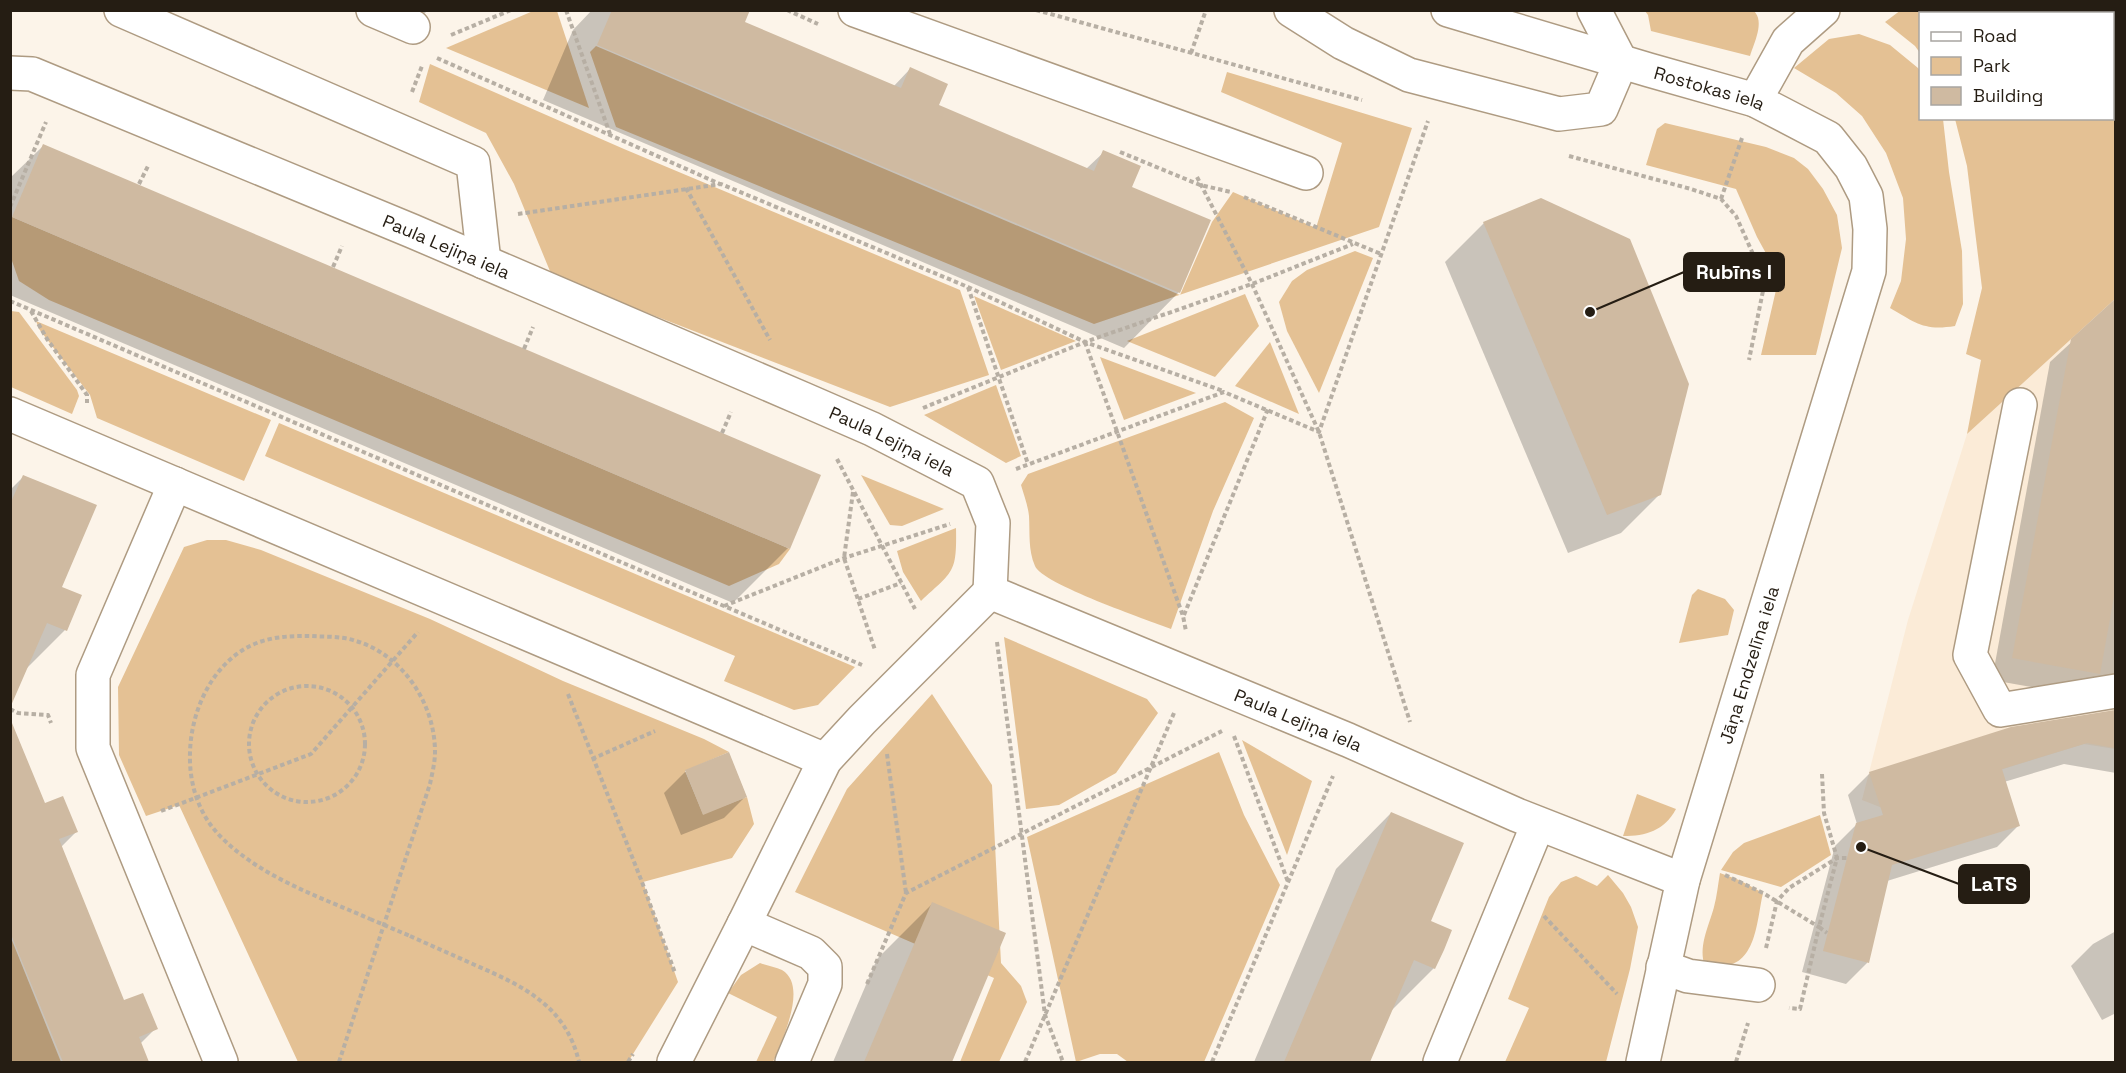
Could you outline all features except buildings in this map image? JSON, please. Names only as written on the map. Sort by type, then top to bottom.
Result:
[{"type":"street","points":[[121,10],[473,163],[484,262]]},
{"type":"street","points":[[373,10],[427,40]]},
{"type":"street","points":[[855,10],[1306,173]]},
{"type":"street","points":[[1291,10],[1343,43],[1409,75],[1559,114],[1601,109],[1621,62],[1594,10]]},
{"type":"street","name":"Rostokas iela","points":[[1448,10],[1755,99],[1828,138],[1851,167],[1866,196],[1870,229],[1869,271]]},
{"type":"street","points":[[1755,99],[1788,41],[1823,10]]},
{"type":"street","name":"Paula Lejiņa iela","points":[[10,73],[32,74],[484,262],[872,429],[977,483],[993,523],[990,592],[1348,740],[1538,824],[1683,880]]},
{"type":"street","name":"Jāņa Endzelīna iela","points":[[1643,1062],[1683,880],[1869,271]]},
{"type":"street","points":[[2020,405],[1970,655],[2000,710],[2115,691]]},
{"type":"street","points":[[10,414],[825,760]]},
{"type":"street","points":[[175,484],[93,675],[93,748],[221,1062]]},
{"type":"street","points":[[674,1062],[825,760],[990,592]]},
{"type":"street","points":[[1440,1062],[1538,824]]},
{"type":"street","points":[[744,924],[811,953],[825,967],[825,984],[792,1062]]},
{"type":"street","points":[[1663,967],[1688,976],[1758,985]]},
{"type":"path","points":[[427,40],[511,10]]},
{"type":"path","points":[[566,10],[610,135]]},
{"type":"path","points":[[1036,10],[1366,101]]},
{"type":"path","points":[[1191,53],[1206,10]]},
{"type":"path","points":[[427,40],[610,135],[721,184],[968,287],[1085,342],[1224,392],[1319,432]]},
{"type":"path","points":[[1721,200],[1755,99]]},
{"type":"path","points":[[1319,432],[1429,118]]},
{"type":"path","points":[[10,207],[47,119]]},
{"type":"path","points":[[1181,128],[1200,185],[1252,284],[1319,432],[1413,730]]},
{"type":"path","points":[[1567,155],[1691,189],[1721,200],[1736,216],[1765,280],[1749,360]]},
{"type":"path","points":[[479,220],[721,184]]},
{"type":"path","points":[[1200,185],[1233,192]]},
{"type":"path","points":[[686,188],[803,399]]},
{"type":"path","points":[[1244,196],[1381,254]]},
{"type":"path","points":[[918,410],[1085,342],[1252,284],[1353,244]]},
{"type":"path","points":[[968,287],[1028,464]]},
{"type":"path","points":[[10,301],[867,667]]},
{"type":"path","points":[[31,310],[47,339],[87,395],[87,447]]},
{"type":"path","points":[[1025,1062],[1190,675],[1183,616],[1085,342]]},
{"type":"path","points":[[1012,470],[1224,392]]},
{"type":"path","points":[[1183,616],[1268,409]]},
{"type":"path","points":[[834,453],[917,614]]},
{"type":"path","points":[[854,490],[844,558],[877,656]]},
{"type":"path","points":[[724,606],[844,558],[953,523]]},
{"type":"path","points":[[858,599],[901,583]]},
{"type":"path","points":[[124,824],[311,754],[422,627]]},
{"type":"path","points":[[339,1062],[430,784],[435,755],[433,730],[425,705],[412,681],[393,661],[376,649],[355,640],[332,637],[294,636],[265,640],[242,651],[222,667],[208,686],[197,711],[190,743],[189,773],[196,797],[209,823],[222,839],[239,853],[284,882],[370,919],[410,936],[526,989],[547,1005],[564,1025],[579,1062]]},
{"type":"path","points":[[996,636],[1046,1014],[1063,1062]]},
{"type":"path","points":[[309,686],[329,691],[346,701],[359,718],[365,736],[364,757],[356,776],[342,791],[324,800],[304,803],[284,798],[267,788],[257,774],[249,752],[249,731],[257,713],[271,698],[289,688],[309,686]]},
{"type":"path","points":[[567,692],[642,882],[678,982]]},
{"type":"path","points":[[48,715],[52,704]]},
{"type":"path","points":[[10,716],[18,712]]},
{"type":"path","points":[[906,893],[1231,727],[1288,882]]},
{"type":"path","points":[[592,759],[655,731]]},
{"type":"path","points":[[1212,1062],[1348,740]]},
{"type":"path","points":[[866,988],[906,893],[887,750]]},
{"type":"path","points":[[1322,773],[1332,779]]},
{"type":"path","points":[[1822,774],[1824,813],[1837,858],[1819,927],[1827,933]]},
{"type":"path","points":[[1758,985],[1777,901],[1789,888],[1837,858],[1847,858]]},
{"type":"path","points":[[1512,888],[1543,915],[1649,1028]]},
{"type":"path","points":[[628,1062],[634,1052]]},
{"type":"shaded area","points":[[2115,11],[2115,116],[2114,12],[1925,12]]},
{"type":"shaded area","points":[[2115,299],[2115,749],[2084,744],[1880,807],[1862,800],[1908,620],[1967,434]]},
{"type":"green space","points":[[1901,10],[2115,11],[2115,299],[1967,434],[1981,360],[1966,354],[1982,288],[1967,166],[1955,120],[2114,120],[2114,12],[1919,12],[1919,52],[1885,22]]},
{"type":"green space","points":[[533,11],[557,11],[589,108],[446,48]]},
{"type":"green space","points":[[1645,11],[1754,11],[1759,21],[1758,33],[1750,56],[1651,31]]},
{"type":"green space","points":[[1859,34],[1890,45],[1919,70],[1919,120],[1943,120],[1962,251],[1963,304],[1955,326],[1928,326],[1914,322],[1890,308],[1901,281],[1906,239],[1903,198],[1886,153],[1862,116],[1836,93],[1794,68],[1829,39]]},
{"type":"green space","points":[[596,46],[1180,295],[1094,324],[616,127],[590,52]]},
{"type":"green space","points":[[430,64],[624,149],[960,290],[989,375],[890,407],[552,276],[514,184],[486,133],[419,102]]},
{"type":"green space","points":[[1227,72],[1412,128],[1379,227],[1180,295],[1212,222],[1233,192],[1316,228],[1342,143],[1221,92]]},
{"type":"green space","points":[[1665,123],[1766,147],[1794,158],[1808,169],[1823,189],[1837,215],[1842,248],[1816,355],[1761,355],[1779,277],[1757,237],[1736,189],[1646,165],[1657,129]]},
{"type":"green space","points":[[12,217],[790,549],[779,564],[729,586],[49,300],[19,281],[11,258]]},
{"type":"green space","points":[[1355,251],[1373,258],[1319,393],[1287,331],[1279,302],[1292,281],[1307,270]]},
{"type":"green space","points":[[1245,294],[1259,326],[1215,377],[1127,341]]},
{"type":"green space","points":[[974,296],[1076,341],[1001,370]]},
{"type":"green space","points":[[11,311],[19,312],[77,390],[79,396],[72,414],[11,387]]},
{"type":"green space","points":[[36,321],[271,420],[244,481],[97,418],[90,395],[39,329]]},
{"type":"green space","points":[[1270,342],[1299,414],[1235,386]]},
{"type":"green space","points":[[1100,357],[1196,393],[1124,420]]},
{"type":"green space","points":[[996,385],[1021,456],[1006,463],[924,415]]},
{"type":"green space","points":[[1225,402],[1254,418],[1213,511],[1171,629],[1075,591],[1042,574],[1035,566],[1030,548],[1028,512],[1021,485],[1028,474]]},
{"type":"green space","points":[[279,423],[855,667],[818,705],[794,710],[724,681],[735,656],[265,456]]},
{"type":"green space","points":[[861,475],[944,509],[902,526],[890,525]]},
{"type":"green space","points":[[956,528],[955,555],[951,570],[921,601],[903,572],[897,551]]},
{"type":"green space","points":[[207,540],[226,540],[261,550],[430,619],[563,681],[704,739],[729,752],[685,771],[703,814],[747,797],[754,824],[732,858],[643,882],[678,982],[628,1062],[298,1062],[179,805],[146,816],[119,755],[118,687],[184,547]]},
{"type":"green space","points":[[1698,589],[1725,599],[1734,610],[1728,635],[1679,643],[1692,595]]},
{"type":"green space","points":[[1004,637],[1147,699],[1158,713],[1116,773],[1059,805],[1026,809]]},
{"type":"green space","points":[[932,694],[992,785],[1001,963],[1021,986],[1027,1002],[999,1062],[960,1062],[994,978],[795,892],[847,789]]},
{"type":"green space","points":[[1242,740],[1312,781],[1287,855]]},
{"type":"green space","points":[[1219,752],[1244,815],[1280,885],[1204,1062],[1128,1062],[1117,1054],[1100,1054],[1076,1062],[1027,837]]},
{"type":"green space","points":[[1637,794],[1676,809],[1666,822],[1654,831],[1623,836]]},
{"type":"green space","points":[[1820,815],[1831,855],[1781,887],[1721,870],[1733,852],[1744,843]]},
{"type":"green space","points":[[1720,873],[1763,893],[1757,927],[1749,949],[1734,963],[1716,966],[1704,963],[1703,949]]},
{"type":"green space","points":[[1608,875],[1623,893],[1638,927],[1630,969],[1606,1062],[1505,1062],[1529,1008],[1508,999],[1549,897],[1561,882],[1576,876],[1597,886]]},
{"type":"green space","points":[[11,938],[61,1062],[11,1062]]},
{"type":"green space","points":[[760,963],[782,970],[790,978],[793,988],[791,1014],[773,1062],[756,1062],[777,1017],[728,993],[741,975]]},
{"type":"place","name":"Rubīns I","points":[[1590,312]]},
{"type":"place","name":"LaTS","points":[[1861,847]]}]
